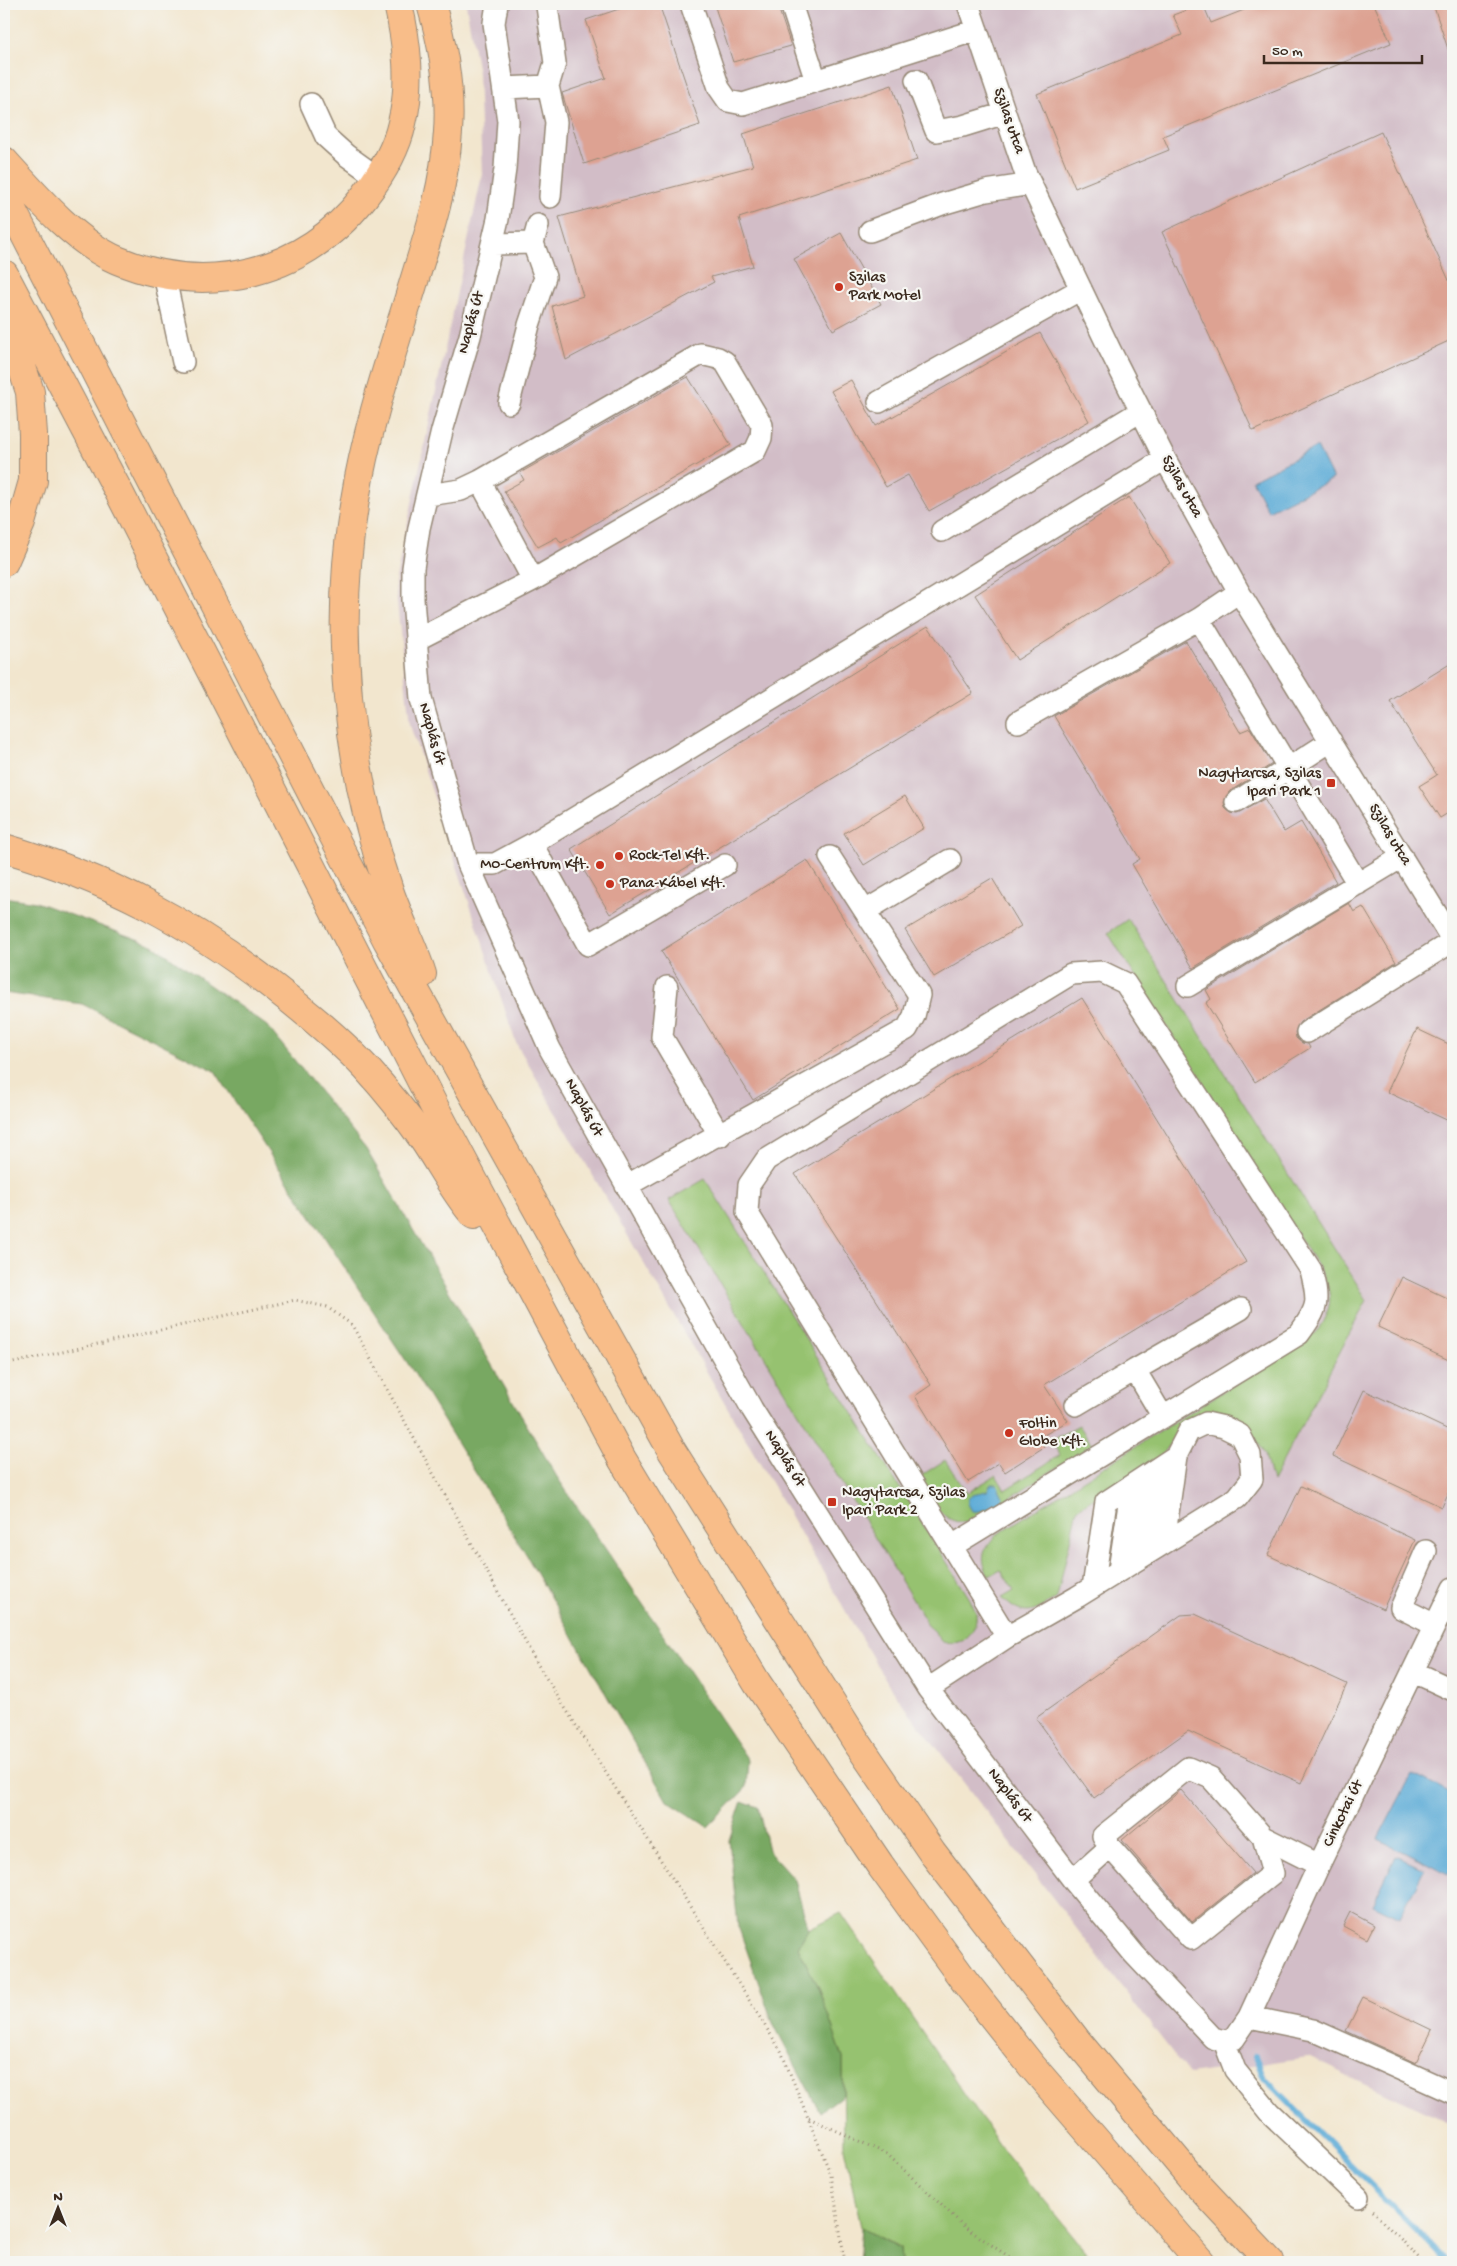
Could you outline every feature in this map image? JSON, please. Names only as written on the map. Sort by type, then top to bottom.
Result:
[{"type":"highway","points":[[4,161],[44,205],[90,244],[114,259],[140,269],[195,278],[232,276],[262,269],[294,257],[321,240],[348,218],[378,178],[389,159],[402,124],[407,91],[408,60],[398,4]]},
{"type":"highway","points":[[431,4],[445,66],[448,100],[448,132],[442,183],[435,215],[374,418],[355,500],[346,591],[345,654],[350,722],[368,818],[389,891],[419,964],[442,1038]]},
{"type":"highway","points":[[4,194],[387,940],[442,1038],[462,1079],[672,1451],[856,1741],[932,1852],[1077,2040],[1196,2183],[1270,2262]]},
{"type":"highway","points":[[4,274],[121,496],[513,1256],[622,1459],[757,1683],[880,1865],[966,1983],[1031,2065],[1201,2262]]},
{"type":"highway","points":[[4,311],[30,392],[33,434],[33,481],[21,523],[4,562]]},
{"type":"highway","points":[[4,848],[99,881],[154,907],[205,938],[315,1019],[366,1068],[421,1137],[472,1213],[513,1256]]},
{"type":"street","name":"Naplás út","points":[[497,4],[494,22],[508,121],[505,170],[498,219],[470,336],[442,430],[413,568],[421,699],[468,864],[550,1049],[626,1186],[752,1409],[928,1689],[1073,1880],[1154,1975],[1214,2038],[1229,2040]]},
{"type":"street","points":[[691,4],[719,88],[728,101],[743,104],[977,30]]},
{"type":"street","points":[[791,4],[816,81]]},
{"type":"street","name":"Szilas utca","points":[[968,4],[1031,184],[1165,459],[1240,592],[1453,941]]},
{"type":"street","points":[[547,6],[555,63],[548,86],[556,122],[550,197]]},
{"type":"street","points":[[916,80],[936,131],[963,126],[1005,113]]},
{"type":"street","points":[[504,88],[548,86]]},
{"type":"street","points":[[311,104],[326,137],[346,156],[378,178]]},
{"type":"street","points":[[870,231],[942,204],[986,192],[1031,184]]},
{"type":"street","points":[[492,244],[535,234],[544,277],[529,325],[509,403]]},
{"type":"street","points":[[164,274],[183,362]]},
{"type":"street","points":[[879,402],[1081,289]]},
{"type":"street","points":[[416,640],[533,580],[754,452],[761,438],[762,425],[725,362],[718,358],[701,354],[480,481],[461,490],[428,495]]},
{"type":"street","points":[[942,531],[1141,411]]},
{"type":"street","points":[[468,864],[495,864],[532,844],[1165,459]]},
{"type":"street","points":[[480,481],[533,580]]},
{"type":"street","points":[[1018,722],[1199,619],[1240,592]]},
{"type":"street","points":[[1199,619],[1358,884]]},
{"type":"street","points":[[1236,802],[1331,741]]},
{"type":"street","points":[[532,844],[588,945],[725,865]]},
{"type":"street","points":[[626,1186],[720,1136],[907,1029],[914,1016],[919,995],[830,857]]},
{"type":"street","points":[[1188,986],[1402,857]]},
{"type":"street","points":[[865,911],[950,860]]},
{"type":"street","points":[[1307,1032],[1453,941]]},
{"type":"street","points":[[952,1546],[1299,1334],[1314,1313],[1316,1291],[1311,1270],[1125,983],[1102,972],[1071,974],[766,1160],[749,1185],[747,1212],[1007,1637]]},
{"type":"street","points":[[668,987],[662,1037],[720,1136]]},
{"type":"street","points":[[1076,1405],[1241,1309]]},
{"type":"street","points":[[1135,1370],[1163,1417]]},
{"type":"street","points":[[928,1689],[1007,1637],[1093,1587],[1237,1498],[1252,1479],[1250,1454],[1240,1435],[1224,1427],[1206,1424],[1189,1431],[1176,1456],[1164,1542]]},
{"type":"street","points":[[1093,1587],[1106,1502],[1176,1456]]},
{"type":"street","points":[[1142,1556],[1154,1471]]},
{"type":"street","points":[[1119,1570],[1132,1485]]},
{"type":"street","points":[[1426,1551],[1401,1608],[1435,1624]]},
{"type":"street","name":"Cinkotai út","points":[[1229,2040],[1249,2017],[1319,1865],[1453,1588]]},
{"type":"street","points":[[1414,1672],[1453,1690]]},
{"type":"street","points":[[1263,1837],[1272,1873],[1192,1939],[1110,1847],[1103,1836],[1188,1768],[1211,1778],[1263,1837],[1319,1865]]},
{"type":"street","points":[[1073,1880],[1110,1847]]},
{"type":"street","points":[[1249,2017],[1313,2030],[1453,2093]]},
{"type":"street","points":[[1229,2040],[1235,2070],[1269,2112],[1358,2197]]},
{"type":"path","points":[[4,1365],[295,1300],[327,1306],[352,1325],[538,1665],[782,2051],[831,2175],[845,2262]]},
{"type":"path","points":[[808,2118],[887,2154],[966,2228],[1017,2262]]},
{"type":"path","points":[[1358,2197],[1424,2262]]},
{"type":"shaded area","points":[[466,4],[1453,4],[1453,2125],[1308,2057],[1189,2074],[889,1686],[516,1043],[410,725],[395,583],[482,175],[478,73]]},
{"type":"green space","points":[[4,897],[36,902],[153,945],[267,1026],[366,1149],[557,1477],[748,1760],[746,1788],[708,1827],[667,1801],[528,1558],[414,1373],[215,1071],[82,1004],[4,993]]},
{"type":"green space","points":[[1128,919],[1367,1300],[1272,1482],[1265,1455],[1251,1430],[1230,1420],[1182,1429],[1162,1455],[1077,1509],[1057,1598],[1035,1611],[1029,1612],[1016,1609],[1002,1598],[1014,1591],[1001,1570],[989,1576],[986,1570],[983,1559],[985,1550],[996,1535],[1317,1332],[1327,1313],[1330,1298],[1329,1291],[1317,1265],[1108,933]]},
{"type":"green space","points":[[705,1179],[970,1599],[976,1613],[976,1620],[971,1632],[962,1640],[950,1643],[943,1641],[936,1636],[927,1623],[669,1200]]},
{"type":"green space","points":[[1079,1425],[1092,1445],[972,1522],[952,1520],[945,1516],[934,1503],[919,1477],[945,1460],[967,1493],[996,1475],[1005,1490],[1060,1455],[1051,1441]]},
{"type":"green space","points":[[742,1801],[758,1807],[768,1850],[795,1880],[808,1929],[798,1947],[819,1990],[843,2058],[843,2095],[820,2112],[773,2023],[738,1926],[729,1840]]},
{"type":"green space","points":[[841,1913],[1005,2153],[1094,2262],[901,2262],[900,2248],[861,2227],[844,2148],[843,2058],[819,1990],[798,1947],[808,1929]]},
{"type":"green space","points":[[861,2227],[900,2249],[901,2262],[858,2262]]},
{"type":"water","points":[[1317,447],[1333,479],[1268,511],[1252,480]]},
{"type":"water","points":[[991,1484],[997,1484],[1003,1497],[1001,1500],[989,1508],[972,1511],[968,1504],[968,1499],[972,1494],[987,1491]]},
{"type":"water","points":[[1412,1774],[1453,1795],[1453,1866],[1448,1875],[1378,1839]]},
{"type":"water","points":[[1396,1856],[1424,1869],[1400,1917],[1373,1904]]},
{"type":"building","points":[[634,4],[659,4],[700,125],[584,164],[562,93],[606,78],[586,20]]},
{"type":"building","points":[[714,4],[777,4],[791,46],[733,62]]},
{"type":"building","points":[[1203,4],[1211,23],[1259,4],[1374,4],[1391,43],[1163,136],[1169,150],[1075,188],[1037,94],[1182,35],[1173,15]]},
{"type":"building","points":[[1433,4],[1453,4],[1453,54],[1450,55]]},
{"type":"building","points":[[892,85],[917,160],[739,218],[753,266],[711,277],[714,282],[566,360],[552,306],[583,296],[559,217],[753,166],[743,134]]},
{"type":"building","points":[[1381,132],[1453,289],[1453,339],[1253,431],[1162,232]]},
{"type":"building","points":[[841,233],[881,304],[833,330],[794,259]]},
{"type":"building","points":[[1040,333],[1089,421],[929,511],[908,475],[886,487],[831,391],[851,380],[876,426]]},
{"type":"building","points":[[688,377],[731,445],[561,543],[557,537],[538,547],[504,491],[524,480],[520,473]]},
{"type":"building","points":[[1129,497],[1170,563],[1017,660],[975,595]]},
{"type":"building","points":[[928,626],[973,693],[610,914],[571,849]]},
{"type":"building","points":[[1186,641],[1240,732],[1250,728],[1272,764],[1229,792],[1224,802],[1225,808],[1231,813],[1237,814],[1264,799],[1284,832],[1301,822],[1336,882],[1193,968],[1132,864],[1140,859],[1054,716]]},
{"type":"building","points":[[1453,662],[1453,810],[1440,818],[1419,786],[1437,775],[1390,701]]},
{"type":"building","points":[[905,796],[924,828],[864,865],[844,833]]},
{"type":"building","points":[[807,860],[900,1009],[753,1100],[661,951]]},
{"type":"building","points":[[992,878],[1021,926],[934,977],[905,930]]},
{"type":"building","points":[[1349,903],[1354,912],[1363,907],[1396,962],[1300,1022],[1295,1032],[1296,1038],[1302,1043],[1308,1044],[1310,1048],[1255,1082],[1206,1003],[1211,999],[1206,990]]},
{"type":"building","points":[[1082,998],[1246,1262],[1044,1385],[1068,1421],[1039,1438],[1044,1447],[1005,1472],[999,1463],[968,1482],[915,1396],[931,1385],[795,1174]]},
{"type":"building","points":[[1417,1029],[1453,1046],[1453,1123],[1387,1092]]},
{"type":"building","points":[[1402,1277],[1453,1301],[1453,1362],[1378,1327]]},
{"type":"building","points":[[1364,1390],[1453,1432],[1453,1482],[1442,1507],[1333,1456]]},
{"type":"building","points":[[1301,1486],[1415,1540],[1383,1609],[1268,1555]]},
{"type":"building","points":[[1195,1614],[1347,1684],[1301,1783],[1188,1731],[1094,1798],[1036,1718],[1181,1615]]},
{"type":"building","points":[[1181,1790],[1253,1873],[1192,1922],[1122,1840]]},
{"type":"building","points":[[1350,1912],[1374,1925],[1367,1939],[1343,1926]]},
{"type":"building","points":[[1363,1997],[1432,2030],[1416,2063],[1346,2031]]},
{"type":"waterway","points":[[1255,2056],[1264,2078],[1448,2262]]},
{"type":"place","name":"Szilas Park Motel","points":[[839,287]]},
{"type":"place","name":"Nagytarcsa, Szilas Ipari Park 1","points":[[1331,783]]},
{"type":"place","name":"Rock-Tel Kft.","points":[[619,856]]},
{"type":"place","name":"M0-Centrum Kft.","points":[[600,865]]},
{"type":"place","name":"Pana-Kábel Kft.","points":[[610,884]]},
{"type":"place","name":"Foltin Globe Kft.","points":[[1009,1433]]},
{"type":"place","name":"Nagytarcsa, Szilas Ipari Park 2","points":[[832,1502]]}]
